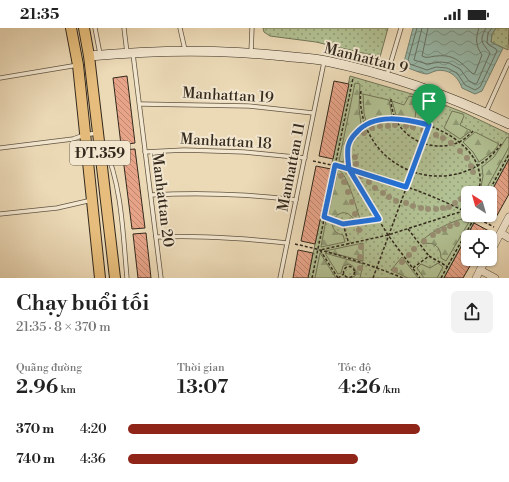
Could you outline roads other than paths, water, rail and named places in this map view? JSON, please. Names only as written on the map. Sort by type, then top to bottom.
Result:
[{"type":"main road","name":"ĐT.359","points":[[71,28],[78,66],[100,277]]},
{"type":"main road","name":"ĐT.359","points":[[84,28],[95,56],[98,133],[114,275]]},
{"type":"main road","name":"Manhattan 9","points":[[95,56],[185,51],[251,53],[325,61],[387,76],[434,91],[509,124]]},
{"type":"street","points":[[497,240],[509,217]]},
{"type":"street","points":[[501,233],[509,238]]},
{"type":"street","points":[[476,278],[482,266]]},
{"type":"street","points":[[480,270],[495,278]]},
{"type":"lane","points":[[95,28],[95,56]]},
{"type":"lane","name":"Manhattan 20","points":[[124,28],[140,104],[161,278]]},
{"type":"lane","points":[[180,28],[185,51]]},
{"type":"lane","points":[[251,53],[252,28]]},
{"type":"lane","points":[[387,76],[401,28]]},
{"type":"lane","name":"Manhattan 11","points":[[280,278],[325,61]]},
{"type":"lane","points":[[486,113],[509,61]]},
{"type":"lane","points":[[0,78],[78,66]]},
{"type":"lane","name":"Manhattan 19","points":[[140,104],[249,106],[314,113]]},
{"type":"lane","points":[[0,148],[73,139],[84,135],[98,133],[110,160],[117,184],[127,278]]},
{"type":"lane","name":"Manhattan 18","points":[[145,152],[184,150],[244,152],[305,158]]},
{"type":"lane","points":[[151,195],[185,193],[220,194],[262,196],[296,200]]},
{"type":"lane","points":[[0,214],[57,208],[92,200]]},
{"type":"lane","points":[[156,237],[232,237],[287,243]]},
{"type":"water","points":[[413,28],[496,28],[492,34],[491,42],[503,48],[482,91],[475,94],[462,88],[458,80],[448,72],[440,70],[426,74],[408,68],[404,62]]}]
